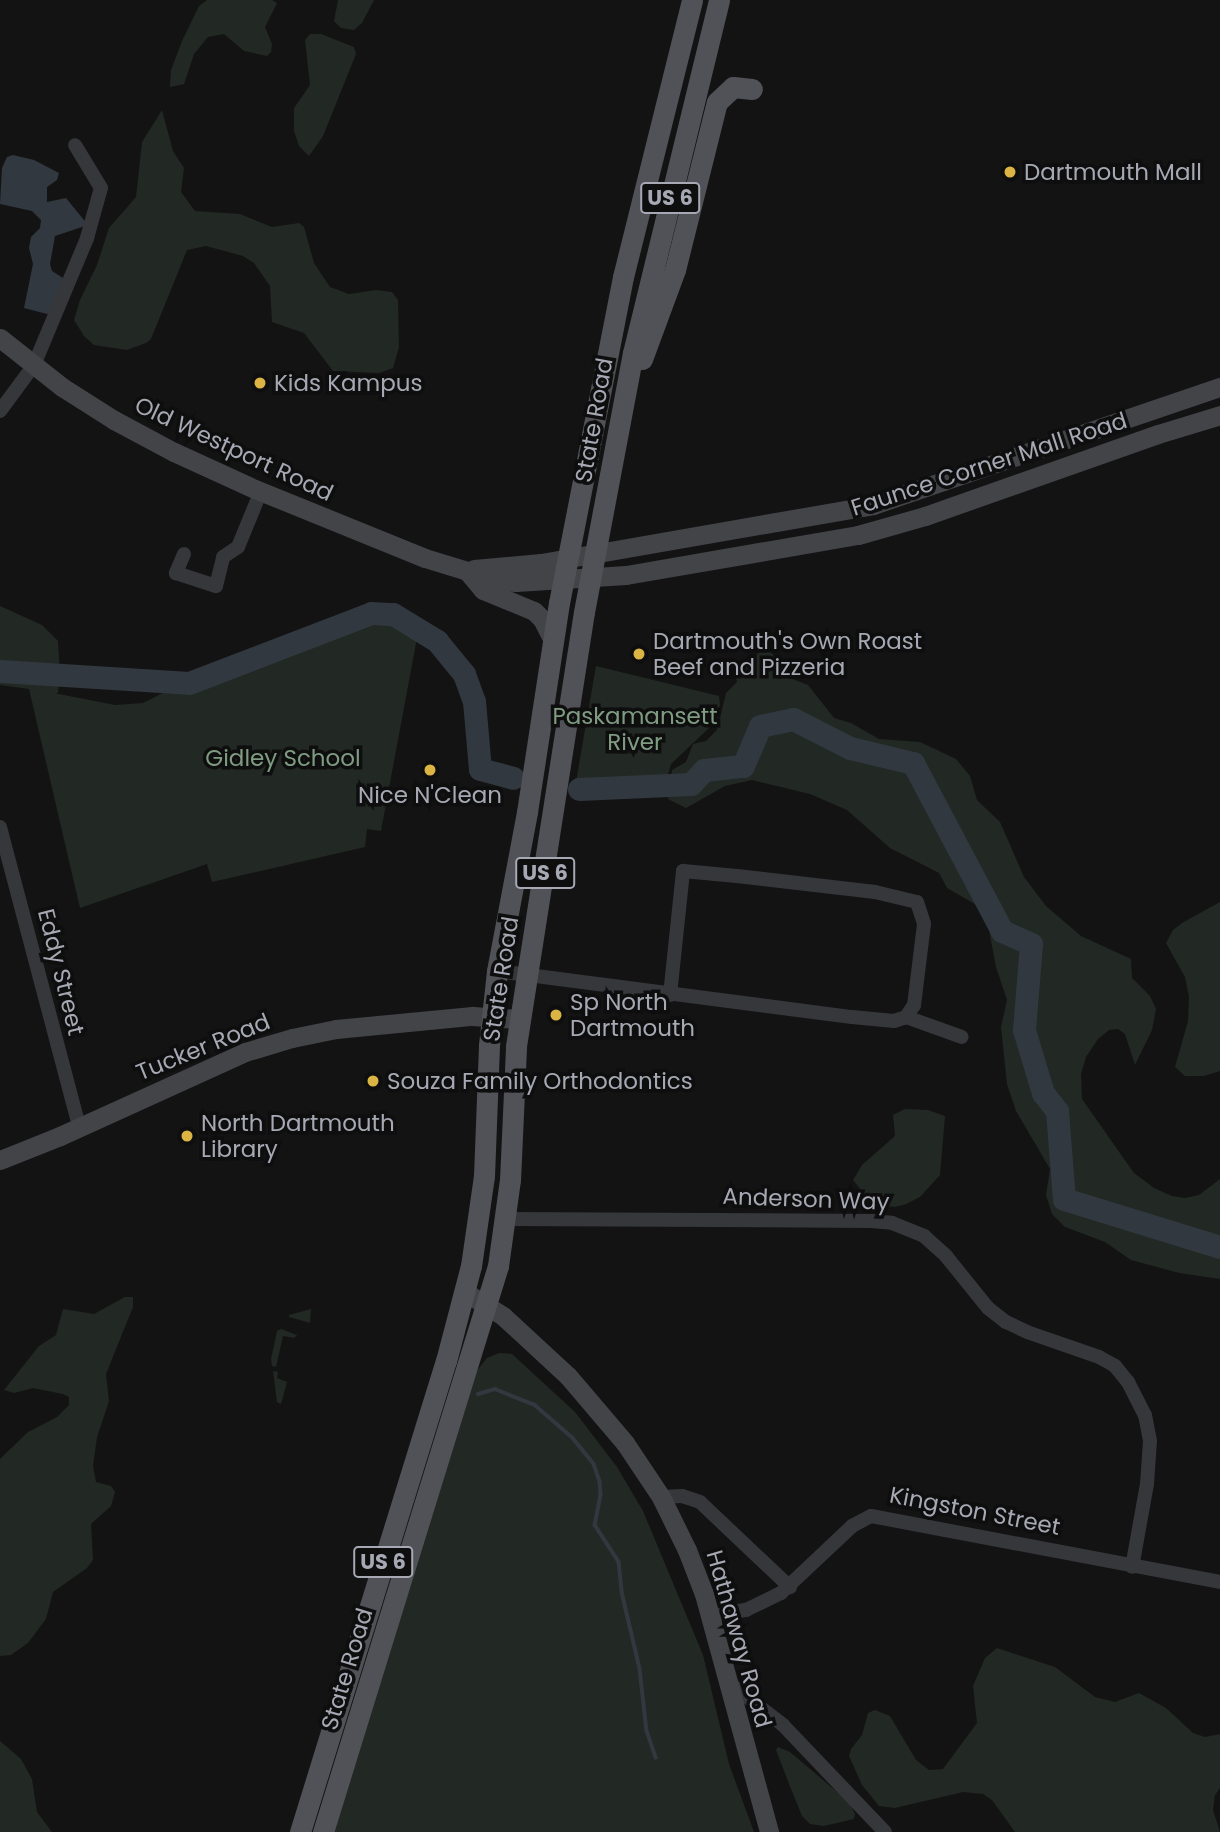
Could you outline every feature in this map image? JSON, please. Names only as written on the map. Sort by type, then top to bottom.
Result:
[{"type":"main road","name":"State Road","points":[[300,1832],[465,1293],[476,1242],[484,1176],[492,1016],[497,971],[527,812],[563,581],[624,277],[692,0]]},
{"type":"main road","name":"State Road","points":[[323,1832],[498,1266],[507,1219],[519,1019],[591,579],[654,262],[719,0]]},
{"type":"main road","points":[[626,396],[672,282],[717,102],[733,87],[752,89]]},
{"type":"main road","name":"Old Westport Road","points":[[0,338],[114,420],[261,491],[387,543],[500,581],[563,581]]},
{"type":"main road","name":"Faunce Corner Mall Road","points":[[567,559],[873,506],[1220,387]]},
{"type":"main road","name":"Faunce Corner Mall Road","points":[[563,581],[792,548],[877,530],[1220,415]]},
{"type":"main road","name":"Old Westport Road","points":[[466,570],[567,559]]},
{"type":"main road","points":[[466,570],[484,590],[534,611],[542,619],[553,642]]},
{"type":"main road","name":"Tucker Road","points":[[0,1160],[79,1128],[245,1052],[292,1038],[336,1029],[492,1016],[519,1019]]},
{"type":"main road","name":"Hathaway Road","points":[[465,1293],[521,1332],[583,1393],[625,1443],[661,1497],[687,1550],[711,1616],[769,1832]]},
{"type":"main road","points":[[316,1784],[336,1790]]},
{"type":"street","points":[[0,411],[34,365],[83,248],[101,188],[75,145]]},
{"type":"street","points":[[184,554],[177,573],[216,586],[223,557],[238,547],[261,491]]},
{"type":"street","name":"Eddy Street","points":[[0,827],[79,1128]]},
{"type":"street","points":[[497,971],[670,995],[894,1021],[906,1017],[914,1005],[924,924],[919,905],[912,899],[875,892],[683,871],[670,995]]},
{"type":"street","points":[[906,1017],[962,1037]]},
{"type":"street","name":"Anderson Way","points":[[507,1219],[843,1220],[903,1226],[924,1236],[939,1248],[982,1301],[1006,1322],[1027,1332],[1091,1353],[1115,1366],[1128,1382],[1144,1415],[1150,1441],[1149,1466],[1132,1567]]},
{"type":"street","points":[[661,1497],[682,1496],[701,1503],[790,1587]]},
{"type":"street","name":"Kingston Street","points":[[711,1616],[746,1610],[790,1587],[852,1526],[871,1516],[1220,1582]]},
{"type":"street","points":[[728,1682],[783,1724],[885,1832]]},
{"type":"green space","points":[[207,0],[272,0],[277,3],[265,27],[272,44],[271,52],[267,56],[244,51],[224,34],[208,37],[194,54],[184,84],[170,87],[171,70],[182,41],[199,6]]},
{"type":"green space","points":[[338,0],[374,0],[362,23],[354,30],[341,28],[334,21]]},
{"type":"green space","points":[[310,34],[321,34],[354,47],[356,54],[323,136],[309,156],[299,146],[294,131],[294,108],[310,85],[305,40]]},
{"type":"green space","points":[[162,110],[173,151],[184,168],[181,192],[195,211],[240,214],[272,227],[299,223],[304,227],[314,263],[330,287],[349,294],[376,290],[392,292],[398,300],[399,347],[393,368],[379,373],[333,371],[304,333],[272,322],[270,286],[254,263],[243,256],[206,246],[187,250],[151,339],[146,343],[127,350],[94,345],[84,336],[74,320],[80,300],[97,265],[109,228],[136,197],[142,142]]},
{"type":"green space","name":"Gidley School","points":[[0,606],[42,625],[58,641],[60,674],[58,693],[54,693],[115,705],[143,703],[192,678],[345,629],[382,619],[395,622],[417,638],[381,831],[367,829],[365,847],[212,882],[207,864],[80,908],[29,689],[0,685]]},
{"type":"green space","points":[[768,648],[790,678],[808,685],[834,718],[851,723],[879,739],[920,742],[956,759],[970,776],[977,800],[1000,822],[1024,877],[1046,906],[1081,936],[1131,959],[1132,978],[1150,996],[1156,1009],[1152,1030],[1135,1065],[1125,1034],[1118,1029],[1109,1030],[1098,1039],[1086,1057],[1081,1074],[1082,1099],[1134,1173],[1154,1188],[1185,1198],[1199,1195],[1220,1179],[1220,1279],[1179,1273],[1131,1260],[1105,1242],[1065,1227],[1052,1214],[1046,1195],[1050,1169],[1016,1111],[1007,1084],[1001,1027],[1007,1000],[996,967],[986,914],[980,907],[947,888],[939,873],[890,848],[847,810],[810,794],[752,780],[725,786],[686,808],[668,799],[672,770],[686,762],[693,744],[706,741],[717,730],[726,693],[737,682],[734,667]]},
{"type":"green space","name":"Paskamansett River","points":[[596,666],[719,696],[720,705],[710,727],[671,764],[665,785],[656,779],[576,782]]},
{"type":"green space","points":[[1220,902],[1220,1071],[1204,1076],[1185,1076],[1175,1067],[1188,1021],[1189,997],[1185,977],[1166,943],[1173,930],[1182,923]]},
{"type":"green space","points":[[905,1109],[928,1110],[945,1116],[940,1175],[920,1197],[906,1204],[895,1207],[872,1204],[853,1180],[862,1165],[895,1136],[893,1115]]},
{"type":"green space","points":[[125,1297],[133,1297],[133,1307],[106,1374],[109,1401],[97,1437],[93,1466],[96,1482],[111,1486],[115,1492],[111,1506],[91,1524],[93,1560],[87,1568],[53,1592],[46,1619],[28,1643],[11,1655],[0,1656],[0,1459],[28,1432],[57,1417],[69,1405],[69,1397],[63,1394],[33,1388],[14,1393],[4,1390],[39,1346],[56,1335],[63,1309],[94,1314]]},
{"type":"green space","points":[[311,1309],[310,1323],[289,1317],[289,1315]]},
{"type":"green space","points":[[281,1329],[297,1335],[294,1338],[283,1336],[276,1367],[272,1366],[271,1359],[277,1331]]},
{"type":"green space","points":[[499,1353],[512,1354],[575,1412],[617,1467],[643,1511],[703,1655],[729,1764],[754,1832],[332,1832],[475,1373],[487,1358]]},
{"type":"green space","points":[[273,1371],[278,1372],[277,1378],[287,1382],[281,1404],[277,1402]]},
{"type":"green space","points":[[997,1648],[1055,1667],[1095,1697],[1115,1702],[1139,1693],[1166,1708],[1193,1733],[1205,1737],[1220,1734],[1220,1788],[1215,1795],[1213,1810],[1220,1832],[1015,1832],[992,1800],[983,1794],[963,1792],[895,1808],[879,1806],[862,1785],[849,1756],[862,1735],[868,1713],[875,1710],[890,1716],[916,1760],[929,1770],[943,1769],[977,1723],[973,1686],[985,1658]]},
{"type":"green space","points":[[0,1741],[21,1759],[32,1779],[37,1812],[52,1832],[0,1832]]},
{"type":"green space","points":[[778,1747],[790,1752],[849,1802],[855,1814],[854,1819],[824,1826],[810,1824],[802,1816],[776,1750]]},
{"type":"shaded area","points":[[13,155],[34,160],[59,173],[57,180],[47,187],[47,202],[66,198],[88,225],[55,236],[50,264],[52,271],[63,278],[57,307],[47,314],[24,308],[33,264],[29,248],[31,237],[40,228],[41,220],[32,211],[0,204],[2,168],[7,157]]},
{"type":"waterway","points":[[0,671],[189,683],[371,613],[393,614],[437,641],[464,674],[474,701],[480,769],[513,778]]},
{"type":"waterway","points":[[579,789],[691,784],[704,770],[743,766],[760,726],[793,719],[850,748],[913,763],[1002,931],[1031,944],[1024,1030],[1043,1093],[1057,1111],[1064,1199],[1220,1247]]},
{"type":"waterway","points":[[478,1394],[495,1389],[535,1405],[573,1438],[594,1464],[600,1481],[601,1495],[595,1525],[619,1562],[622,1592],[640,1669],[647,1731],[656,1757]]},
{"type":"place","name":"Dartmouth Mall","points":[[1010,172]]},
{"type":"place","name":"Kids Kampus","points":[[260,383]]},
{"type":"place","name":"Dartmouth's Own Roast Beef and Pizzeria","points":[[639,654]]},
{"type":"place","name":"Nice N'Clean","points":[[430,770]]},
{"type":"place","name":"Sp North Dartmouth","points":[[556,1015]]},
{"type":"place","name":"Souza Family Orthodontics","points":[[373,1081]]},
{"type":"place","name":"North Dartmouth Library","points":[[187,1136]]}]
